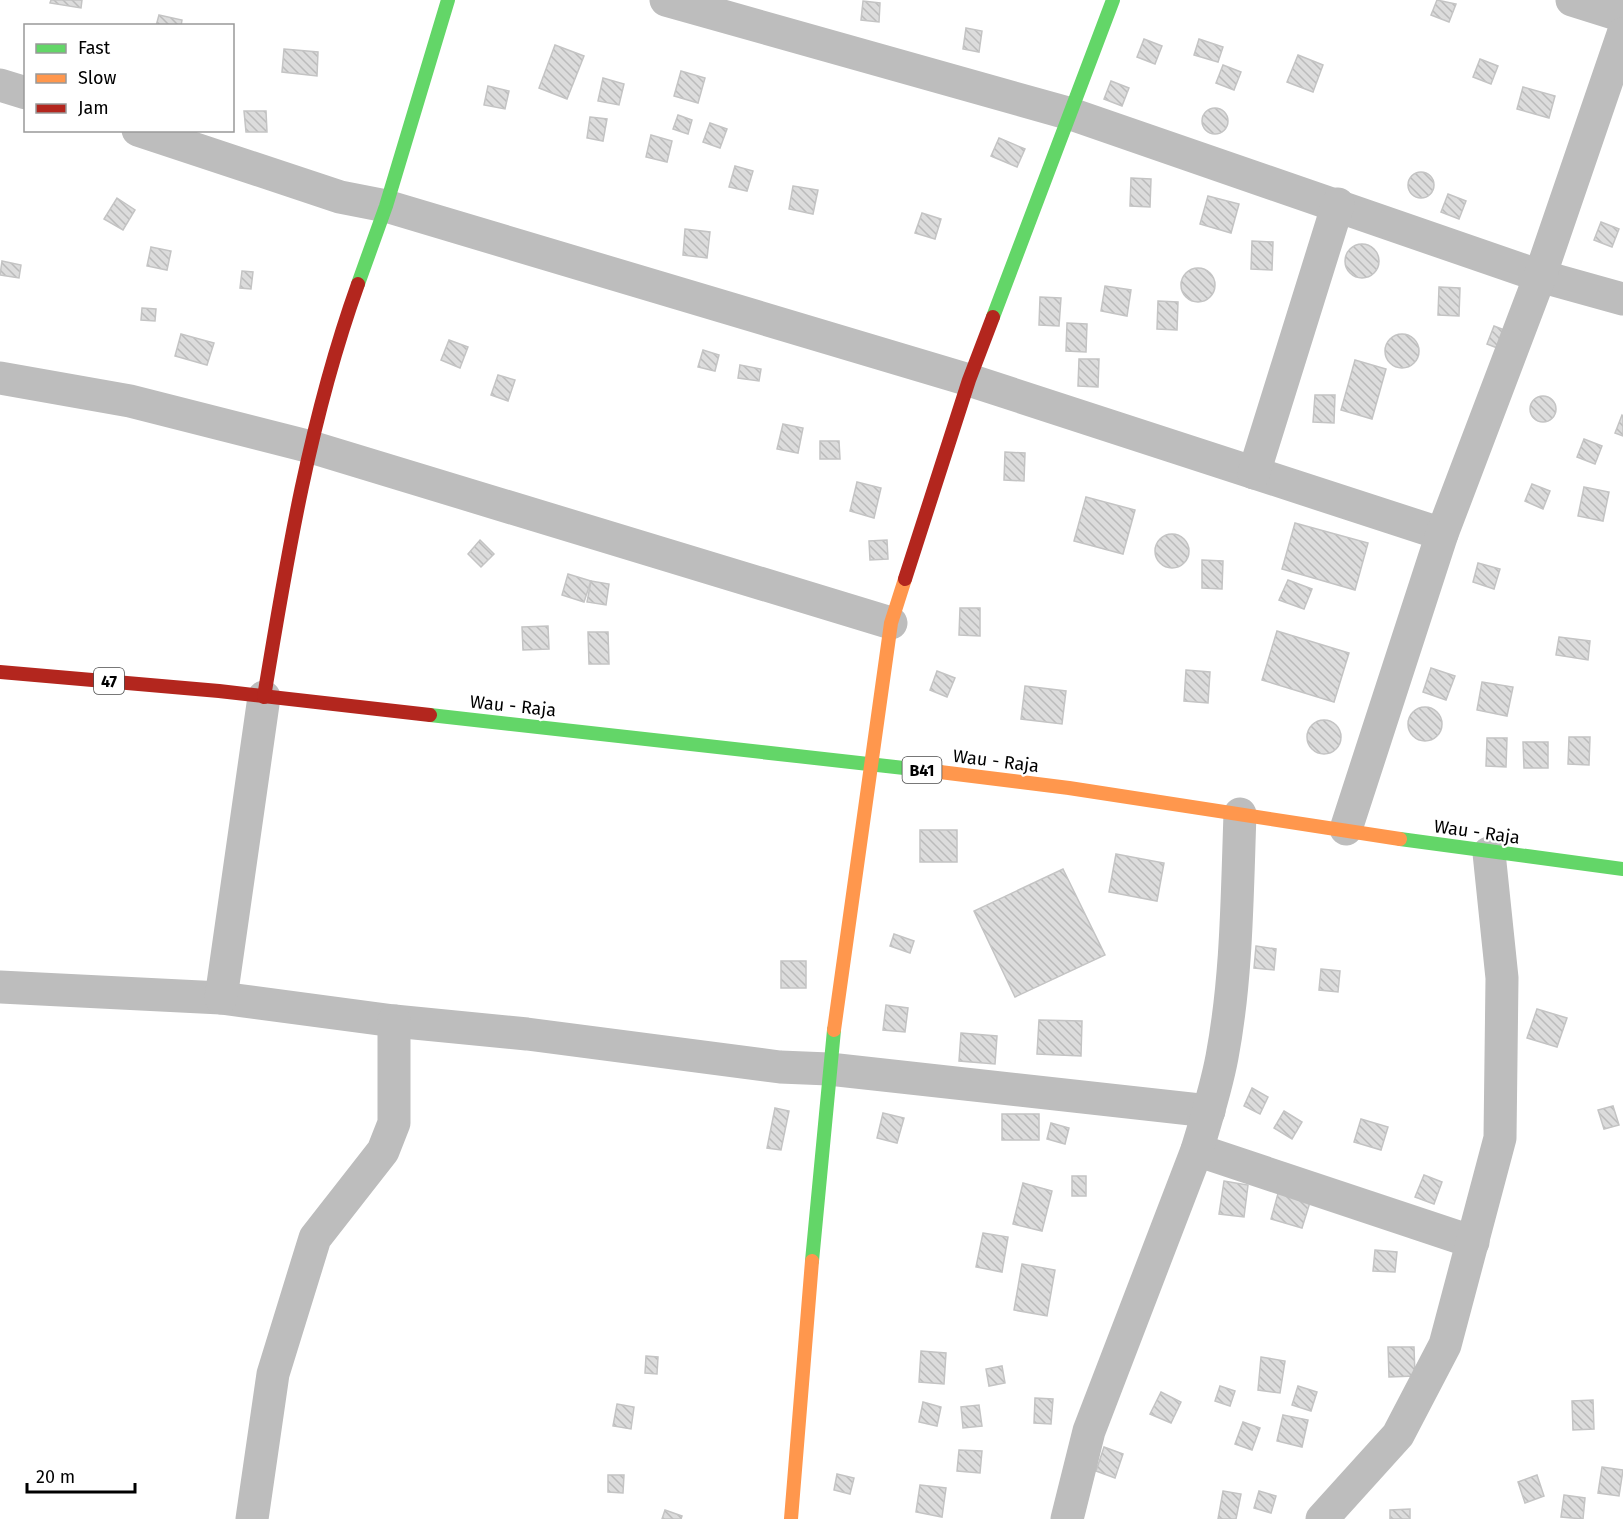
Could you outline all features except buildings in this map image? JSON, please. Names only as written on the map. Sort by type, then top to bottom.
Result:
[{"type":"street","points":[[221,998],[280,588],[311,447],[335,349],[386,206],[448,0]]},
{"type":"street","points":[[666,0],[1071,114],[1338,204],[1540,276],[1623,299]]},
{"type":"street","points":[[791,1519],[829,1069],[891,623],[969,380],[1113,0]]},
{"type":"street","points":[[1572,0],[1623,16]]},
{"type":"street","points":[[1346,830],[1442,534],[1540,276],[1623,34]]},
{"type":"street","points":[[0,85],[24,92]]},
{"type":"street","points":[[144,132],[340,197],[386,206],[969,380],[1442,534]]},
{"type":"street","points":[[1254,473],[1338,204]]},
{"type":"street","points":[[0,378],[130,401],[311,447],[891,623]]},
{"type":"street","name":"47","points":[[0,672],[219,691]]},
{"type":"street","name":"Wau - Raja","points":[[219,691],[1069,788],[1489,853],[1623,869]]},
{"type":"street","points":[[1067,1519],[1089,1431],[1197,1150],[1209,1112],[1222,1058],[1235,961],[1240,814]]},
{"type":"street","points":[[1322,1519],[1398,1435],[1445,1345],[1500,1138],[1502,978],[1489,853]]},
{"type":"street","points":[[0,987],[221,998],[780,1067],[829,1069],[1209,1112]]},
{"type":"street","points":[[252,1519],[273,1374],[315,1238],[383,1152],[394,1123],[394,1021]]},
{"type":"street","points":[[1197,1150],[1473,1242]]},
{"type":"traffic: fast","points":[[358,284],[386,206],[448,0]]},
{"type":"traffic: fast","points":[[993,317],[1113,0]]},
{"type":"traffic: fast","points":[[430,715],[940,772]]},
{"type":"traffic: fast","points":[[1400,839],[1623,869]]},
{"type":"traffic: fast","points":[[812,1261],[834,1030]]},
{"type":"traffic: slow","points":[[834,1030],[891,623],[905,579]]},
{"type":"traffic: slow","points":[[940,772],[1069,788],[1400,839]]},
{"type":"traffic: slow","points":[[791,1519],[812,1261]]},
{"type":"traffic: jam","points":[[264,697],[291,540],[313,437],[326,385],[358,284]]},
{"type":"traffic: jam","points":[[905,579],[969,380],[993,317]]},
{"type":"traffic: jam","points":[[0,672],[219,691],[430,715]]}]
